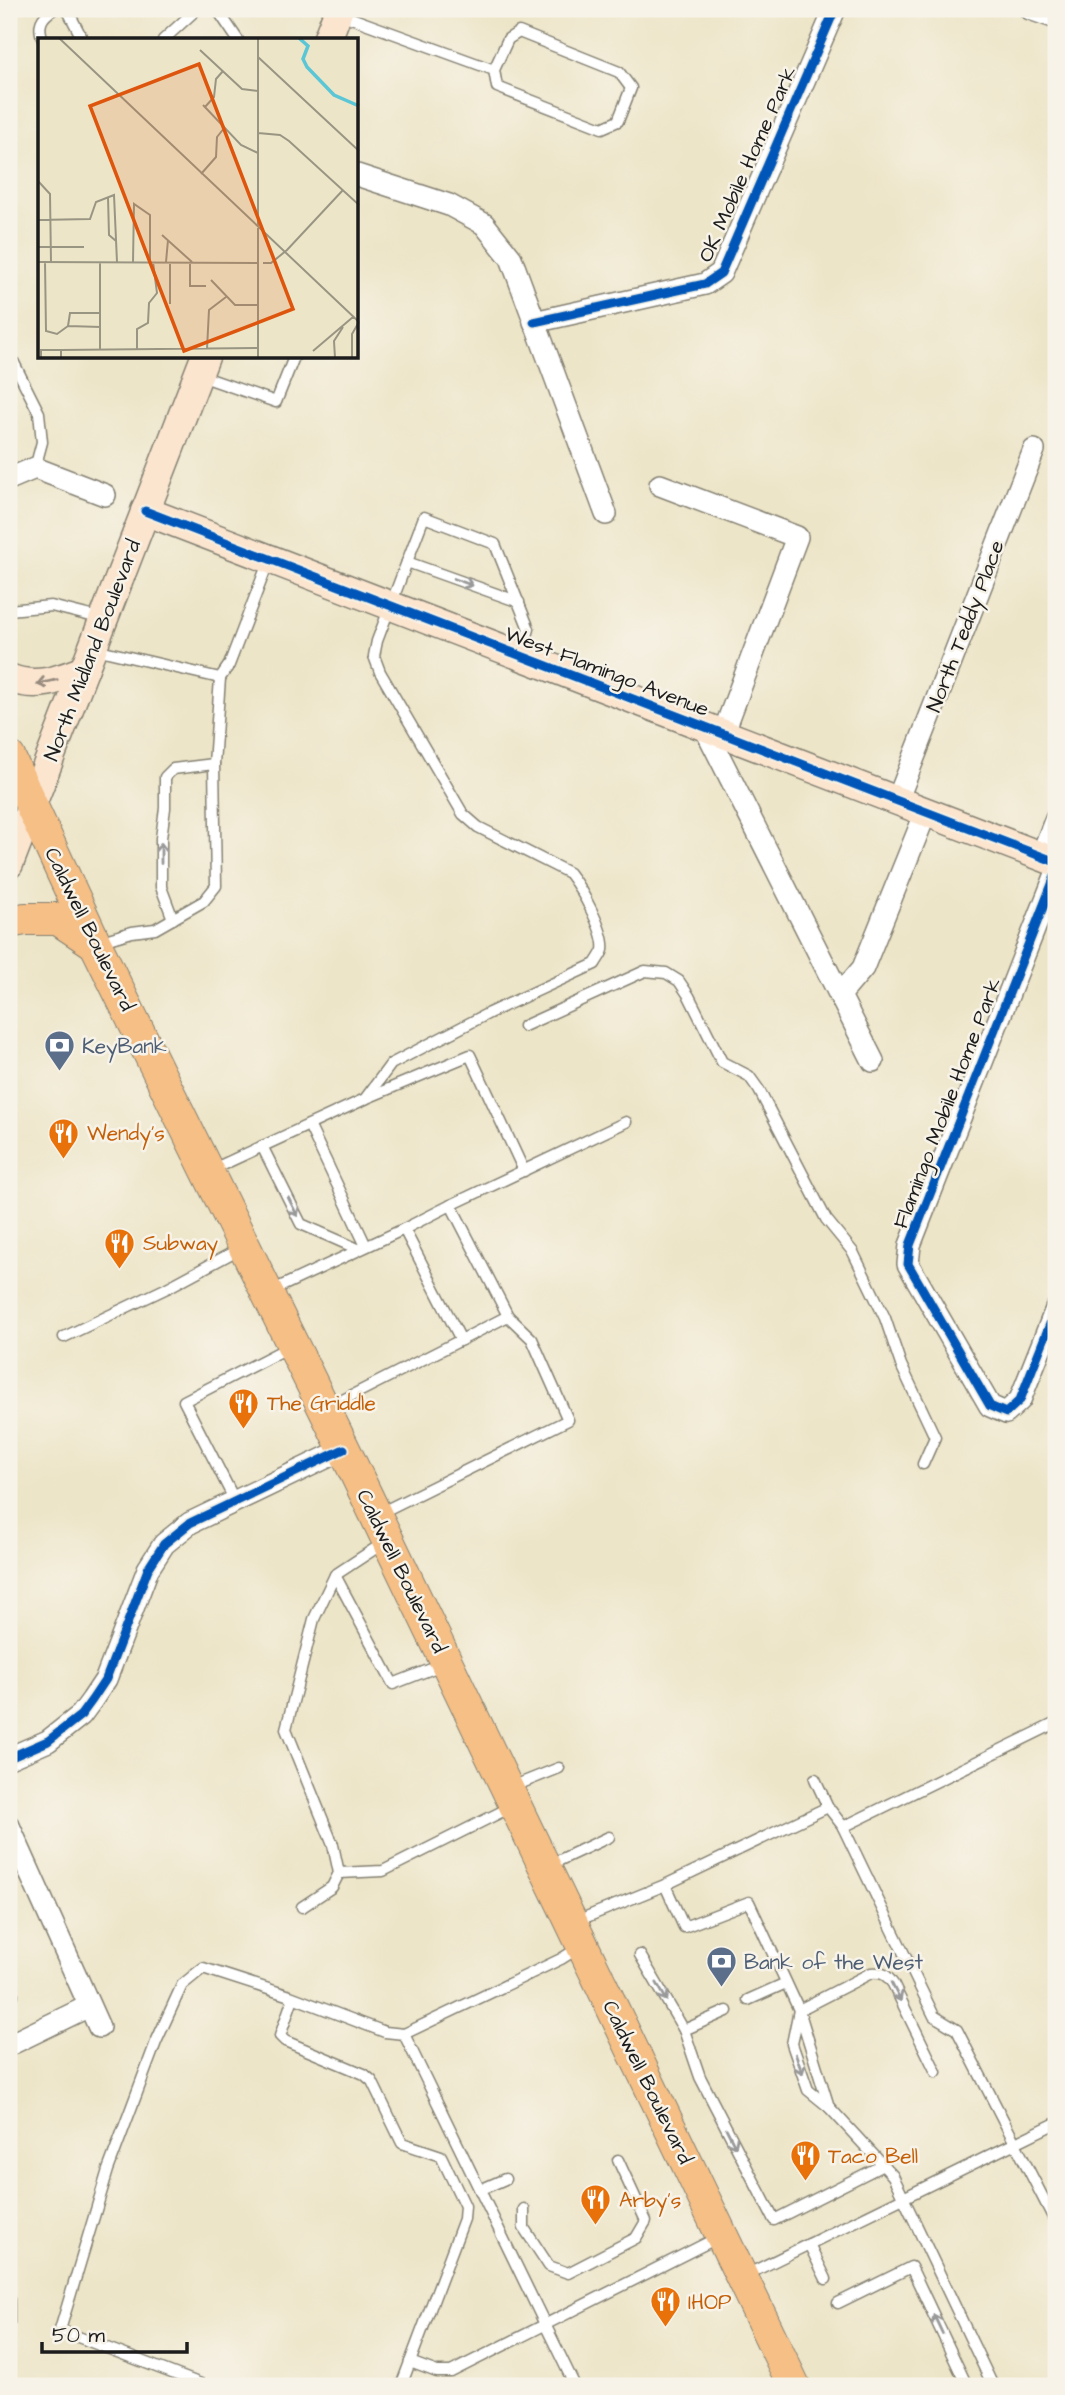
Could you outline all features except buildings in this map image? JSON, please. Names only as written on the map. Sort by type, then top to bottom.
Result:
[{"type":"main road","name":"Caldwell Boulevard","points":[[9,757],[95,943],[268,1292],[794,2386]]},
{"type":"main road","points":[[9,922],[58,919],[95,943]]},
{"type":"street","name":"OK Mobile Home Park","points":[[534,322],[705,284],[721,273],[835,9]]},
{"type":"street","points":[[1030,9],[1056,18]]},
{"type":"street","points":[[328,38],[338,11]]},
{"type":"street","points":[[359,176],[449,205],[484,224],[511,258],[606,514]]},
{"type":"street","name":"North Midland Boulevard","points":[[9,864],[201,366]]},
{"type":"street","name":"North Teddy Place","points":[[897,801],[1034,450]]},
{"type":"street","points":[[9,479],[36,468],[105,495]]},
{"type":"street","points":[[660,485],[797,537],[714,731],[873,1061]]},
{"type":"street","name":"West Flamingo Avenue","points":[[145,511],[926,812],[1051,864]]},
{"type":"street","points":[[9,678],[35,685],[47,683],[88,659]]},
{"type":"street","points":[[840,995],[863,968],[926,812]]},
{"type":"street","points":[[1051,864],[1056,818]]},
{"type":"street","name":"Flamingo Mobile Home Park","points":[[1051,864],[911,1245],[908,1264],[990,1406],[1006,1413],[1020,1400],[1056,1309]]},
{"type":"street","points":[[9,1758],[48,1741],[81,1715],[106,1679],[148,1569],[164,1544],[190,1523],[344,1449]]},
{"type":"street","points":[[9,1826],[99,2027]]},
{"type":"street","points":[[9,2045],[89,2006]]},
{"type":"lane","points":[[42,38],[40,22],[54,9]]},
{"type":"lane","points":[[67,9],[81,38]]},
{"type":"lane","points":[[165,38],[197,9]]},
{"type":"lane","points":[[217,9],[237,38]]},
{"type":"lane","points":[[338,11],[494,70]]},
{"type":"lane","points":[[519,32],[619,72],[631,88],[618,121],[602,128],[497,87],[494,70],[508,39],[519,32]]},
{"type":"lane","points":[[9,353],[39,413],[42,442],[36,468]]},
{"type":"lane","points":[[201,366],[276,402],[293,359]]},
{"type":"lane","points":[[365,1099],[391,1064],[489,1013],[595,964],[603,951],[601,934],[569,873],[478,827],[463,814],[380,672],[374,656],[377,641],[424,517],[495,544],[529,629],[521,657]]},
{"type":"lane","points":[[95,943],[132,932],[155,929],[204,901],[216,886],[214,764],[220,678],[229,665],[268,560]]},
{"type":"lane","points":[[407,562],[519,602]]},
{"type":"lane","points":[[9,610],[51,607],[103,619]]},
{"type":"lane","points":[[88,659],[220,678]]},
{"type":"lane","points":[[173,919],[161,887],[165,777],[173,769],[214,764]]},
{"type":"lane","points":[[524,1026],[645,971],[666,973],[679,981],[722,1062],[749,1076],[759,1090],[827,1219],[853,1252],[885,1318],[901,1365],[934,1437],[923,1464]]},
{"type":"lane","points":[[208,1171],[365,1099],[470,1055],[524,1171]]},
{"type":"lane","points":[[268,1292],[626,1122]]},
{"type":"lane","points":[[309,1125],[362,1248]]},
{"type":"lane","points":[[262,1146],[301,1224],[362,1248]]},
{"type":"lane","points":[[302,1907],[332,1887],[339,1873],[333,1845],[286,1728],[314,1619],[335,1575],[382,1528],[568,1420],[532,1339],[508,1316],[451,1205]]},
{"type":"lane","points":[[404,1229],[460,1340]]},
{"type":"lane","points":[[64,1337],[167,1288],[245,1245]]},
{"type":"lane","points":[[324,1409],[508,1316]]},
{"type":"lane","points":[[235,1501],[184,1401],[293,1345]]},
{"type":"lane","points":[[335,1575],[393,1685],[446,1663]]},
{"type":"lane","points":[[843,1827],[1056,1723]]},
{"type":"lane","points":[[339,1873],[383,1871],[559,1768]]},
{"type":"lane","points":[[815,1779],[828,1807],[843,1827],[934,2016],[957,2030],[1056,2222]]},
{"type":"lane","points":[[206,2386],[60,2330],[108,2170],[156,2042],[182,1984],[204,1968],[293,1997],[385,2032],[404,2034],[561,1959],[577,1934],[665,1885],[828,1807]]},
{"type":"lane","points":[[545,1868],[609,1838]]},
{"type":"lane","points":[[665,1885],[684,1927],[749,1902],[799,2010],[829,2107]]},
{"type":"lane","points":[[640,1955],[684,2030],[700,2077],[774,2220],[883,2165]]},
{"type":"lane","points":[[799,2010],[872,1973],[880,1972],[893,1984],[936,2072]]},
{"type":"lane","points":[[748,2000],[786,1983]]},
{"type":"lane","points":[[293,1997],[281,2036],[285,2041],[364,2074],[372,2081],[402,2143],[441,2156],[465,2206],[464,2218],[401,2386]]},
{"type":"lane","points":[[799,2010],[792,2045],[808,2090],[829,2107],[893,2176],[993,2386]]},
{"type":"lane","points":[[684,2030],[727,2011]]},
{"type":"lane","points":[[404,2034],[575,2386]]},
{"type":"lane","points":[[741,2277],[1056,2123]]},
{"type":"lane","points":[[524,2209],[524,2228],[549,2266],[568,2273],[636,2238],[646,2221],[618,2160]]},
{"type":"lane","points":[[480,2190],[505,2179]]},
{"type":"lane","points":[[410,2362],[437,2372],[451,2372],[721,2236]]},
{"type":"lane","points":[[809,2244],[826,2279]]},
{"type":"lane","points":[[838,2304],[911,2267],[967,2386]]},
{"type":"lane","points":[[9,2298],[9,2323]]},
{"type":"cycle path","points":[[534,322],[705,284],[721,273],[835,9]]},
{"type":"cycle path","points":[[145,511],[1056,862]]},
{"type":"cycle path","points":[[1056,874],[910,1245],[908,1264],[990,1406],[1006,1413],[1020,1400],[1056,1309]]},
{"type":"cycle path","points":[[9,1758],[48,1741],[81,1715],[92,1700],[106,1679],[148,1569],[164,1544],[190,1523],[344,1449]]},
{"type":"place","name":"KeyBank","points":[[59,1073]]},
{"type":"place","name":"Wendy's","points":[[64,1160]]},
{"type":"place","name":"Subway","points":[[120,1270]]},
{"type":"place","name":"The Griddle","points":[[244,1430]]},
{"type":"place","name":"Bank of the West","points":[[721,1989]]},
{"type":"place","name":"Taco Bell","points":[[805,2183]]},
{"type":"place","name":"Arby's","points":[[596,2227]]},
{"type":"place","name":"IHOP","points":[[665,2329]]}]
